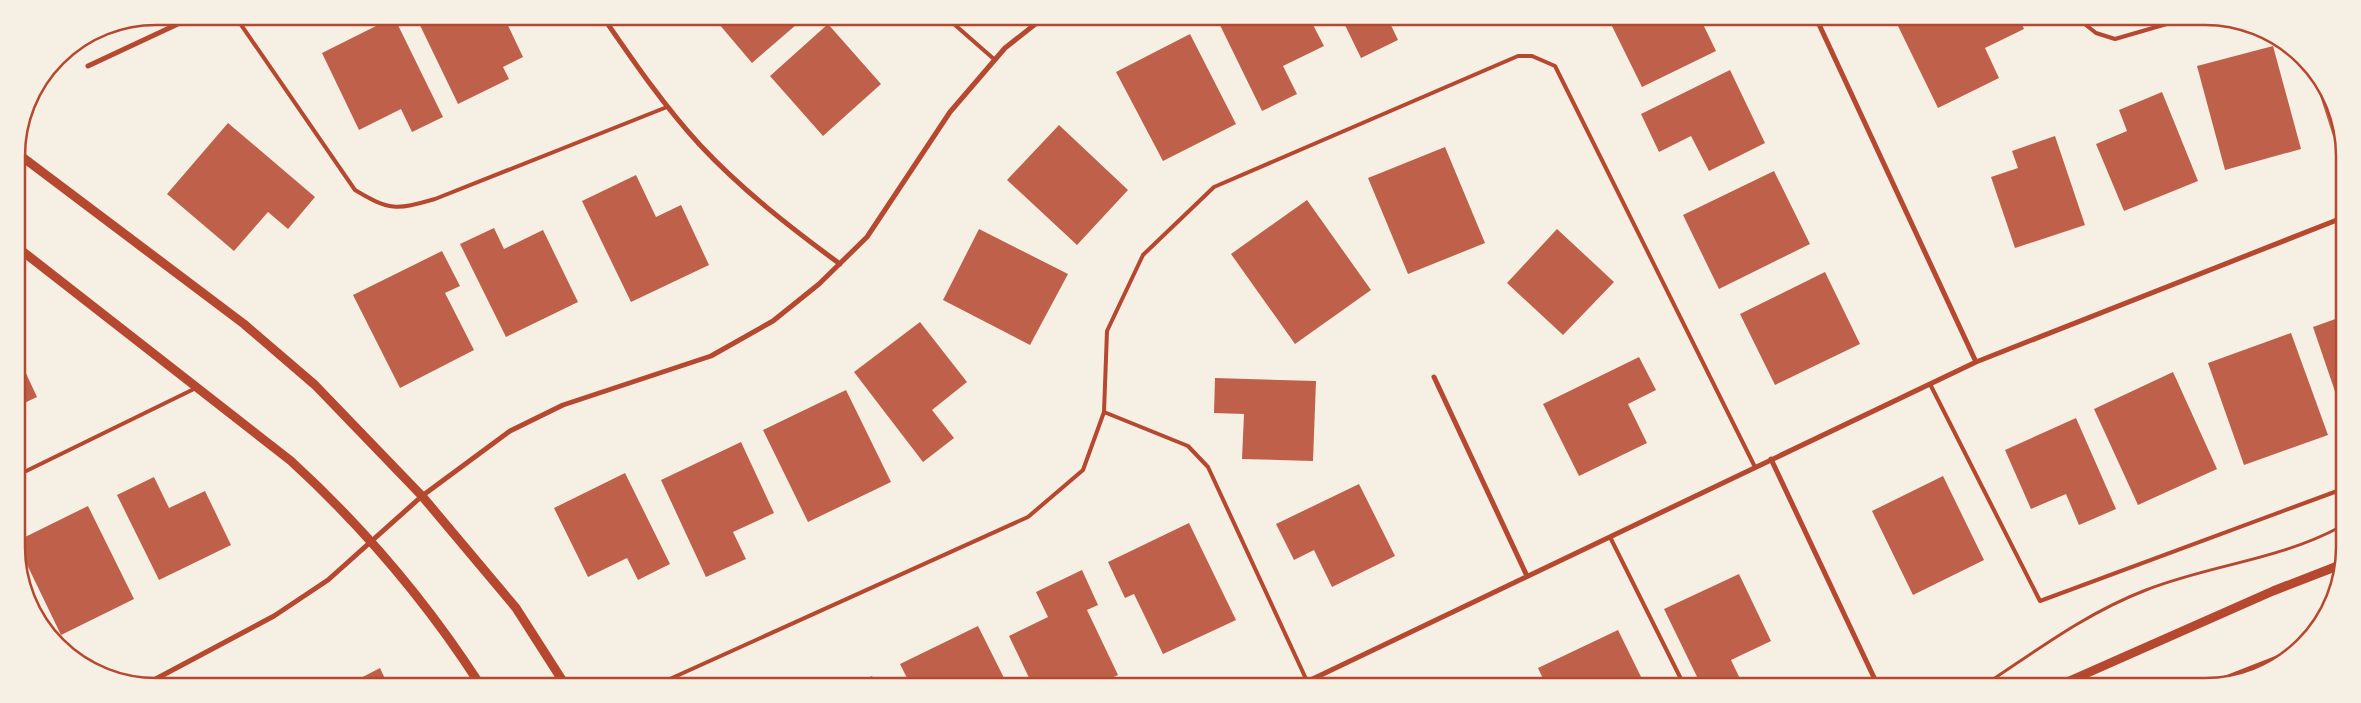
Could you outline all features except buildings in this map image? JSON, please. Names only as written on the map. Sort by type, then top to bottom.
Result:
[{"type":"street","points":[[88,66],[176,25]]},
{"type":"street","points":[[609,25],[655,92],[701,146],[769,211],[840,264]]},
{"type":"street","points":[[158,678],[274,616],[328,580],[422,496],[510,431],[554,410],[711,356],[773,320],[819,284],[867,237],[950,112],[1005,48],[1034,25]]},
{"type":"street","points":[[1818,25],[1976,362]]},
{"type":"street","points":[[25,159],[244,324],[315,385],[422,496],[516,608],[561,678]]},
{"type":"street","points":[[1313,678],[1976,362],[2336,220]]},
{"type":"street","points":[[25,253],[291,461],[328,495],[372,541],[448,635],[475,678]]},
{"type":"street","points":[[1434,377],[1527,576]]},
{"type":"street","points":[[1771,459],[1874,678]]},
{"type":"street","points":[[2076,678],[2264,594],[2334,567]]},
{"type":"lane","points":[[241,25],[345,177],[355,190],[378,204],[403,208],[435,199],[667,107]]},
{"type":"lane","points":[[955,25],[995,60]]},
{"type":"lane","points":[[2086,25],[2096,33],[2115,39],[2163,25]]},
{"type":"lane","points":[[672,678],[1028,518],[1083,470],[1104,412],[1108,331],[1143,255],[1214,187],[1518,56],[1532,56],[1555,66],[1755,467]]},
{"type":"lane","points":[[1930,384],[2040,601],[2336,491]]},
{"type":"lane","points":[[25,472],[197,388]]},
{"type":"lane","points":[[1104,412],[1188,446],[1208,467],[1306,678]]},
{"type":"lane","points":[[1610,537],[1680,678]]},
{"type":"path","points":[[1995,678],[2060,633],[2113,604],[2146,589],[2292,549],[2336,529]]}]
